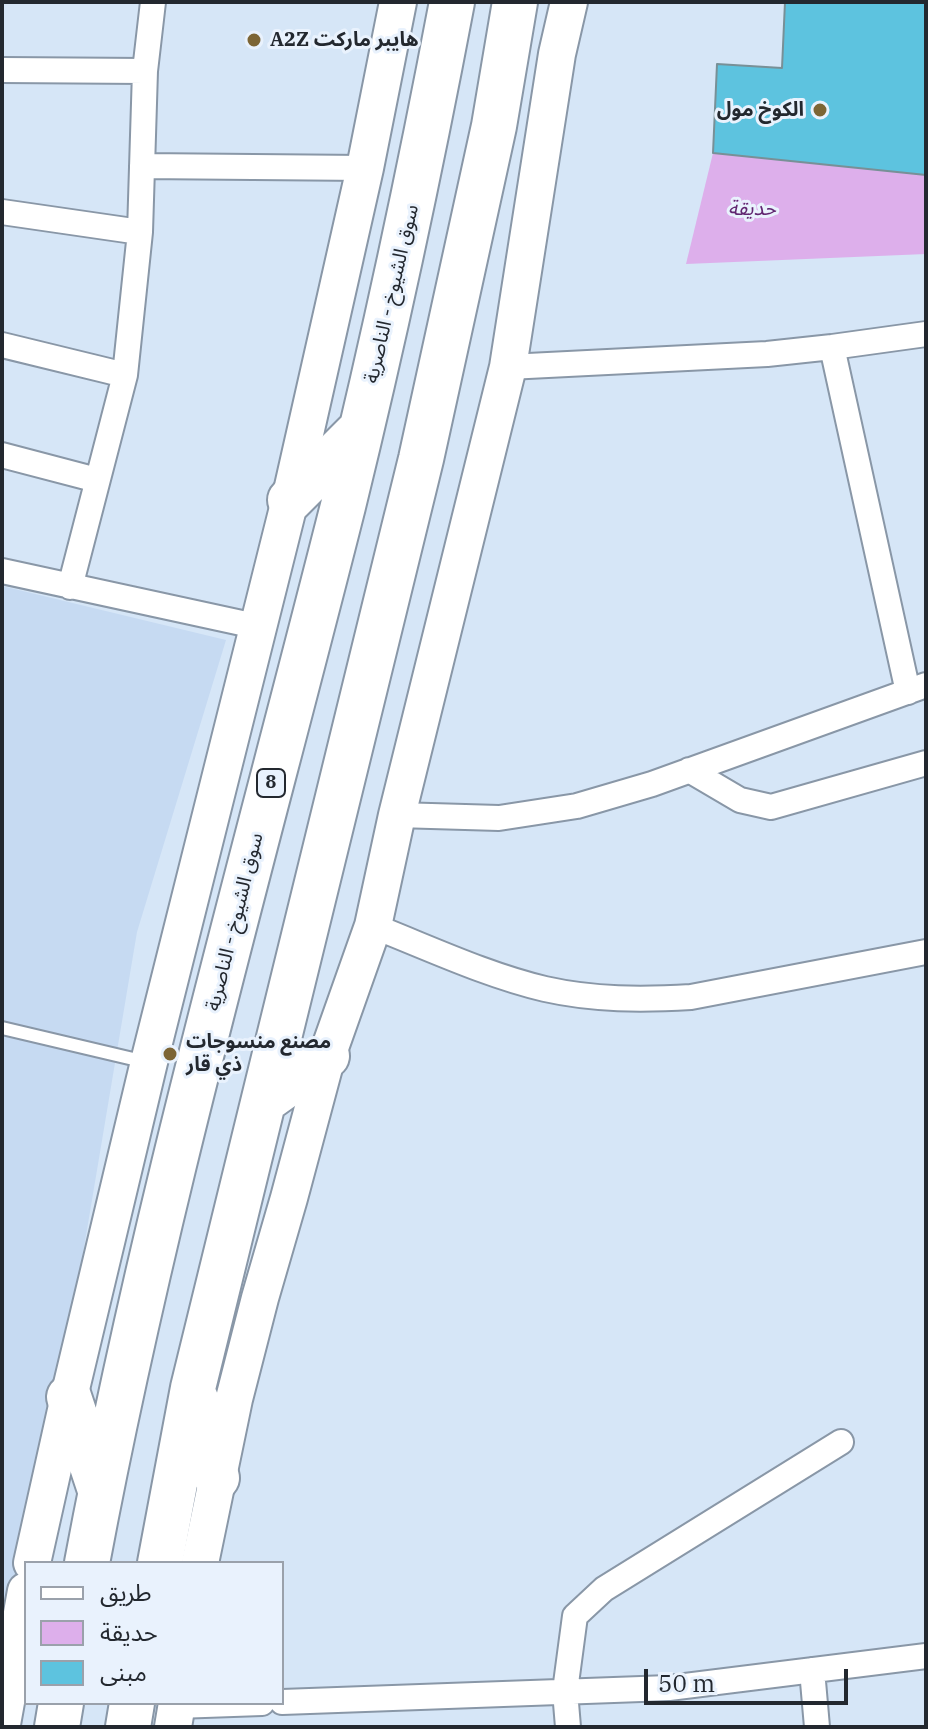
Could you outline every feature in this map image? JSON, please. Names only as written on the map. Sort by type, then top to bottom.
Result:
[{"type":"highway","name":"سوق الشيوخ - الناصرية","points":[[87,1561],[129,1351],[175,1155],[361,429],[407,229],[452,2]]},
{"type":"highway","points":[[160,1561],[193,1388],[421,459],[494,126],[515,2]]},
{"type":"highway","points":[[290,500],[361,429]]},
{"type":"highway","points":[[264,1101],[327,1056]]},
{"type":"highway","points":[[193,1388],[217,1478]]},
{"type":"highway","points":[[69,1397],[100,1491]]},
{"type":"highway","points":[[57,1727],[61,1705]]},
{"type":"highway","points":[[128,1727],[132,1705]]},
{"type":"main road","points":[[32,1561],[149,1062],[290,500],[365,168],[398,2]]},
{"type":"main road","points":[[200,1561],[234,1399],[260,1298],[327,1056],[373,926],[397,815],[508,367],[557,54],[569,2]]},
{"type":"main road","points":[[2,1724],[24,1602]]},
{"type":"street","points":[[70,587],[125,375],[140,232],[145,71],[153,2]]},
{"type":"street","points":[[2,70],[145,71]]},
{"type":"street","points":[[142,166],[365,168]]},
{"type":"street","points":[[2,212],[140,232]]},
{"type":"street","points":[[508,367],[702,358],[832,347],[926,334]]},
{"type":"street","points":[[2,345],[125,375]]},
{"type":"street","points":[[397,815],[499,818],[615,796],[917,688],[832,347]]},
{"type":"street","points":[[2,455],[97,480]]},
{"type":"street","points":[[2,571],[260,627]]},
{"type":"street","points":[[689,770],[740,800],[771,807],[926,763]]},
{"type":"street","points":[[373,926],[509,978],[569,993],[618,999],[691,997],[926,952]]},
{"type":"street","points":[[568,1727],[565,1691],[575,1616],[604,1589],[841,1442]]},
{"type":"street","points":[[284,1702],[669,1688],[926,1656]]},
{"type":"street","points":[[812,1670],[817,1727]]},
{"type":"street","points":[[175,1712],[243,1705]]},
{"type":"lane","points":[[2,1028],[149,1062]]},
{"type":"shaded area","points":[[2,586],[226,640],[137,932],[31,1561],[24,1561],[24,1603],[2,1727]]},
{"type":"green space","name":"حديقة","points":[[713,153],[926,175],[926,254],[686,264]]},
{"type":"building","name":"الكوخ مول","points":[[785,2],[926,2],[926,175],[713,153],[717,64],[782,68]]},
{"type":"place","name":"A2Z هايبر ماركت","points":[[254,40]]},
{"type":"place","name":"الكوخ مول","points":[[820,110]]},
{"type":"place","name":"مصنع منسوجات ذي قار","points":[[170,1054]]}]
